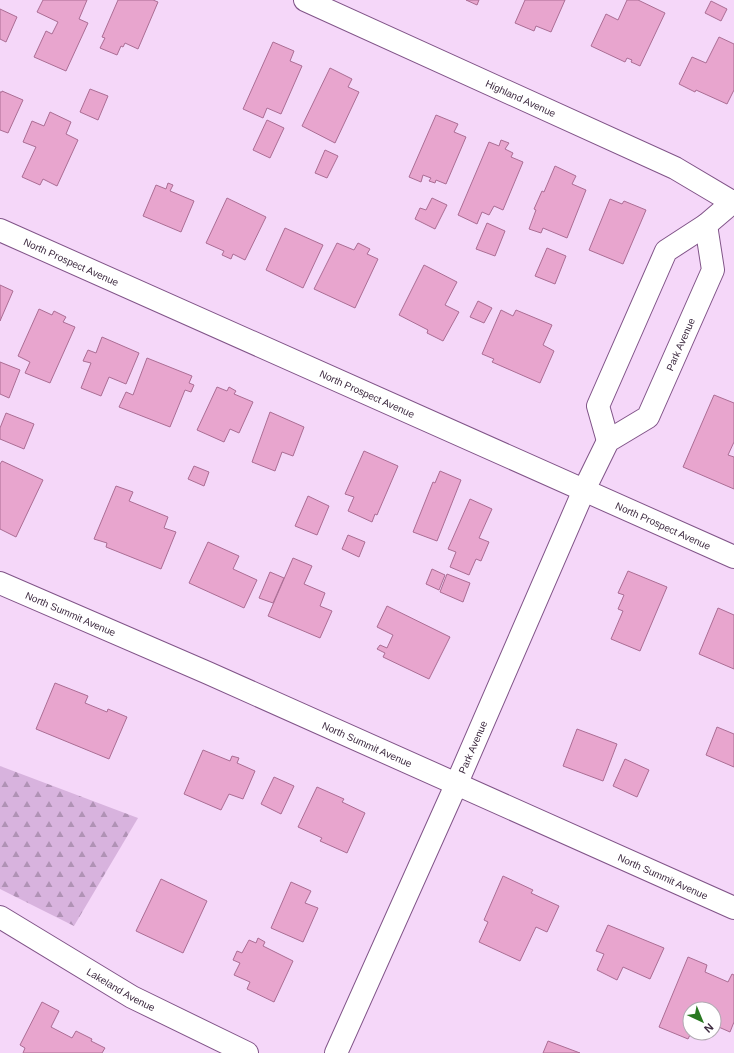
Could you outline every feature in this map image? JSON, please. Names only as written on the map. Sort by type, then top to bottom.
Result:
[{"type":"street","name":"Highland Avenue","points":[[305,0],[675,168],[734,202]]},
{"type":"street","points":[[608,441],[598,406],[666,251],[706,225],[734,202]]},
{"type":"street","name":"Park Avenue","points":[[336,1053],[456,785],[584,490],[608,441],[648,417],[713,270],[706,225]]},
{"type":"street","name":"North Prospect Avenue","points":[[0,230],[734,557]]},
{"type":"street","name":"North Summit Avenue","points":[[0,583],[734,908]]},
{"type":"street","name":"Lakeland Avenue","points":[[0,916],[132,997],[247,1053]]},
{"type":"green space","points":[[0,766],[138,818],[74,926],[0,889]]},
{"type":"building","points":[[43,0],[87,0],[79,19],[88,23],[66,71],[34,57],[46,31],[52,34],[58,22],[37,12]]},
{"type":"building","points":[[118,0],[153,0],[158,2],[138,49],[125,43],[123,47],[121,46],[117,55],[100,48],[105,38],[102,37]]},
{"type":"building","points":[[466,0],[479,0],[477,5]]},
{"type":"building","points":[[525,0],[565,0],[551,32],[536,26],[534,31],[515,23]]},
{"type":"building","points":[[627,0],[638,0],[665,13],[640,66],[631,62],[632,60],[627,58],[625,62],[591,46],[606,14],[618,20]]},
{"type":"building","points":[[711,1],[727,9],[721,21],[705,13]]},
{"type":"building","points":[[0,9],[17,17],[6,42],[0,39]]},
{"type":"building","points":[[719,37],[734,44],[734,90],[727,104],[696,90],[695,92],[679,84],[692,57],[706,63]]},
{"type":"building","points":[[273,42],[294,51],[290,61],[302,66],[281,114],[267,108],[263,118],[243,109]]},
{"type":"building","points":[[330,68],[352,79],[348,87],[359,92],[335,143],[302,126]]},
{"type":"building","points":[[90,89],[108,96],[98,120],[80,112]]},
{"type":"building","points":[[2,91],[23,100],[8,133],[0,130],[0,92]]},
{"type":"building","points":[[50,112],[71,122],[66,134],[78,140],[57,186],[43,179],[40,185],[22,177],[36,147],[23,142],[32,121],[44,126]]},
{"type":"building","points":[[436,115],[458,124],[454,132],[466,137],[446,184],[436,180],[435,183],[429,181],[431,178],[423,175],[421,182],[409,177]]},
{"type":"building","points":[[267,120],[284,128],[270,158],[253,150]]},
{"type":"building","points":[[501,140],[509,143],[505,149],[513,153],[511,157],[523,162],[503,210],[494,206],[489,215],[482,212],[477,224],[458,215],[489,142],[499,146]]},
{"type":"building","points":[[325,150],[338,156],[327,178],[315,173]]},
{"type":"building","points":[[555,166],[576,176],[572,184],[586,190],[567,238],[543,228],[541,233],[529,229],[536,210],[534,209],[542,191],[544,192]]},
{"type":"building","points":[[168,183],[173,185],[170,191],[194,201],[181,232],[143,216],[156,185],[166,189]]},
{"type":"building","points":[[227,198],[266,217],[245,260],[233,254],[231,259],[222,255],[224,251],[206,243]]},
{"type":"building","points":[[432,198],[447,205],[435,229],[415,219],[420,208],[426,210]]},
{"type":"building","points":[[610,199],[622,204],[624,201],[646,210],[623,264],[589,250]]},
{"type":"building","points":[[487,223],[505,231],[495,256],[476,249]]},
{"type":"building","points":[[285,228],[323,245],[303,288],[266,270]]},
{"type":"building","points":[[337,243],[354,250],[358,243],[370,249],[367,254],[378,259],[355,308],[314,289]]},
{"type":"building","points":[[547,248],[566,256],[555,284],[535,276]]},
{"type":"building","points":[[424,265],[457,282],[445,305],[459,312],[443,341],[427,333],[428,330],[399,315]]},
{"type":"building","points":[[0,285],[13,291],[0,321]]},
{"type":"building","points":[[478,301],[492,308],[484,323],[470,317]]},
{"type":"building","points":[[39,309],[52,315],[54,311],[66,317],[63,322],[75,327],[50,383],[25,373],[30,362],[18,356]]},
{"type":"building","points":[[501,310],[513,316],[516,310],[552,325],[543,345],[554,351],[540,383],[492,362],[494,359],[482,354]]},
{"type":"building","points":[[102,337],[139,353],[126,384],[109,377],[101,396],[81,388],[91,363],[83,361],[88,350],[96,353]]},
{"type":"building","points":[[147,358],[192,376],[189,383],[194,385],[191,392],[185,390],[170,427],[119,407],[126,392],[133,395]]},
{"type":"building","points":[[0,362],[20,370],[9,398],[0,394]]},
{"type":"building","points":[[217,387],[227,391],[229,387],[236,391],[234,394],[253,402],[239,433],[230,429],[224,442],[197,430]]},
{"type":"building","points":[[714,395],[734,403],[734,442],[728,455],[734,457],[734,489],[683,467]]},
{"type":"building","points":[[270,412],[304,427],[293,456],[282,452],[275,471],[252,462]]},
{"type":"building","points":[[6,413],[34,424],[24,449],[0,439],[0,428]]},
{"type":"building","points":[[364,451],[398,466],[377,515],[375,514],[372,522],[348,511],[354,497],[345,494]]},
{"type":"building","points":[[2,461],[43,480],[16,537],[0,529],[0,464]]},
{"type":"building","points":[[194,466],[209,472],[204,486],[188,479]]},
{"type":"building","points":[[440,471],[461,480],[437,541],[413,532],[433,482],[435,483]]},
{"type":"building","points":[[116,486],[133,492],[129,501],[168,517],[164,528],[176,532],[161,569],[106,547],[107,543],[94,539]]},
{"type":"building","points":[[308,496],[329,506],[317,535],[295,526]]},
{"type":"building","points":[[470,499],[492,509],[479,538],[489,542],[481,561],[476,559],[469,575],[450,567],[456,552],[448,549]]},
{"type":"building","points":[[348,535],[365,542],[359,557],[342,549]]},
{"type":"building","points":[[208,542],[239,556],[233,569],[257,580],[244,608],[189,583]]},
{"type":"building","points":[[293,558],[312,566],[304,584],[325,593],[320,606],[332,611],[320,638],[268,616]]},
{"type":"building","points":[[432,569],[445,575],[439,590],[426,584]]},
{"type":"building","points":[[628,571],[667,587],[640,651],[611,639],[623,611],[618,609],[624,595],[618,593]]},
{"type":"building","points":[[270,572],[284,578],[273,603],[259,598]]},
{"type":"building","points":[[447,574],[470,583],[463,602],[440,592]]},
{"type":"building","points":[[387,606],[450,637],[429,679],[383,657],[385,653],[377,649],[380,645],[387,648],[393,635],[377,627]]},
{"type":"building","points":[[718,608],[734,615],[734,669],[699,654]]},
{"type":"building","points":[[55,683],[88,696],[85,703],[107,712],[108,709],[127,717],[109,759],[36,729]]},
{"type":"building","points":[[717,727],[734,734],[734,767],[706,755]]},
{"type":"building","points":[[577,729],[617,744],[603,781],[563,766]]},
{"type":"building","points":[[203,750],[230,761],[232,756],[239,758],[237,763],[255,771],[243,799],[229,794],[221,810],[184,794]]},
{"type":"building","points":[[625,759],[649,770],[637,797],[613,786]]},
{"type":"building","points":[[274,777],[294,786],[281,814],[261,804]]},
{"type":"building","points":[[317,787],[344,799],[342,802],[365,813],[347,853],[320,841],[322,838],[298,827]]},
{"type":"building","points":[[503,876],[533,890],[531,893],[559,906],[547,932],[536,927],[520,961],[479,942],[488,922],[484,920]]},
{"type":"building","points":[[161,879],[207,901],[183,953],[136,931]]},
{"type":"building","points":[[291,882],[311,891],[305,903],[318,908],[303,942],[271,928]]},
{"type":"building","points":[[608,925],[664,948],[650,979],[623,967],[617,980],[597,970],[604,954],[596,951]]},
{"type":"building","points":[[258,938],[265,942],[263,946],[293,961],[274,1002],[247,989],[250,982],[234,975],[240,963],[233,960],[237,951],[242,953],[249,940],[256,943]]},
{"type":"building","points":[[688,957],[707,965],[705,972],[728,982],[732,974],[734,975],[734,1022],[730,1032],[722,1028],[722,1001],[682,1001],[682,1037],[659,1027]]},
{"type":"building","points":[[42,1002],[59,1011],[51,1027],[72,1038],[76,1031],[92,1039],[91,1041],[105,1048],[102,1053],[23,1053],[25,1048],[20,1045]]},
{"type":"building","points":[[548,1041],[580,1053],[543,1053]]}]
